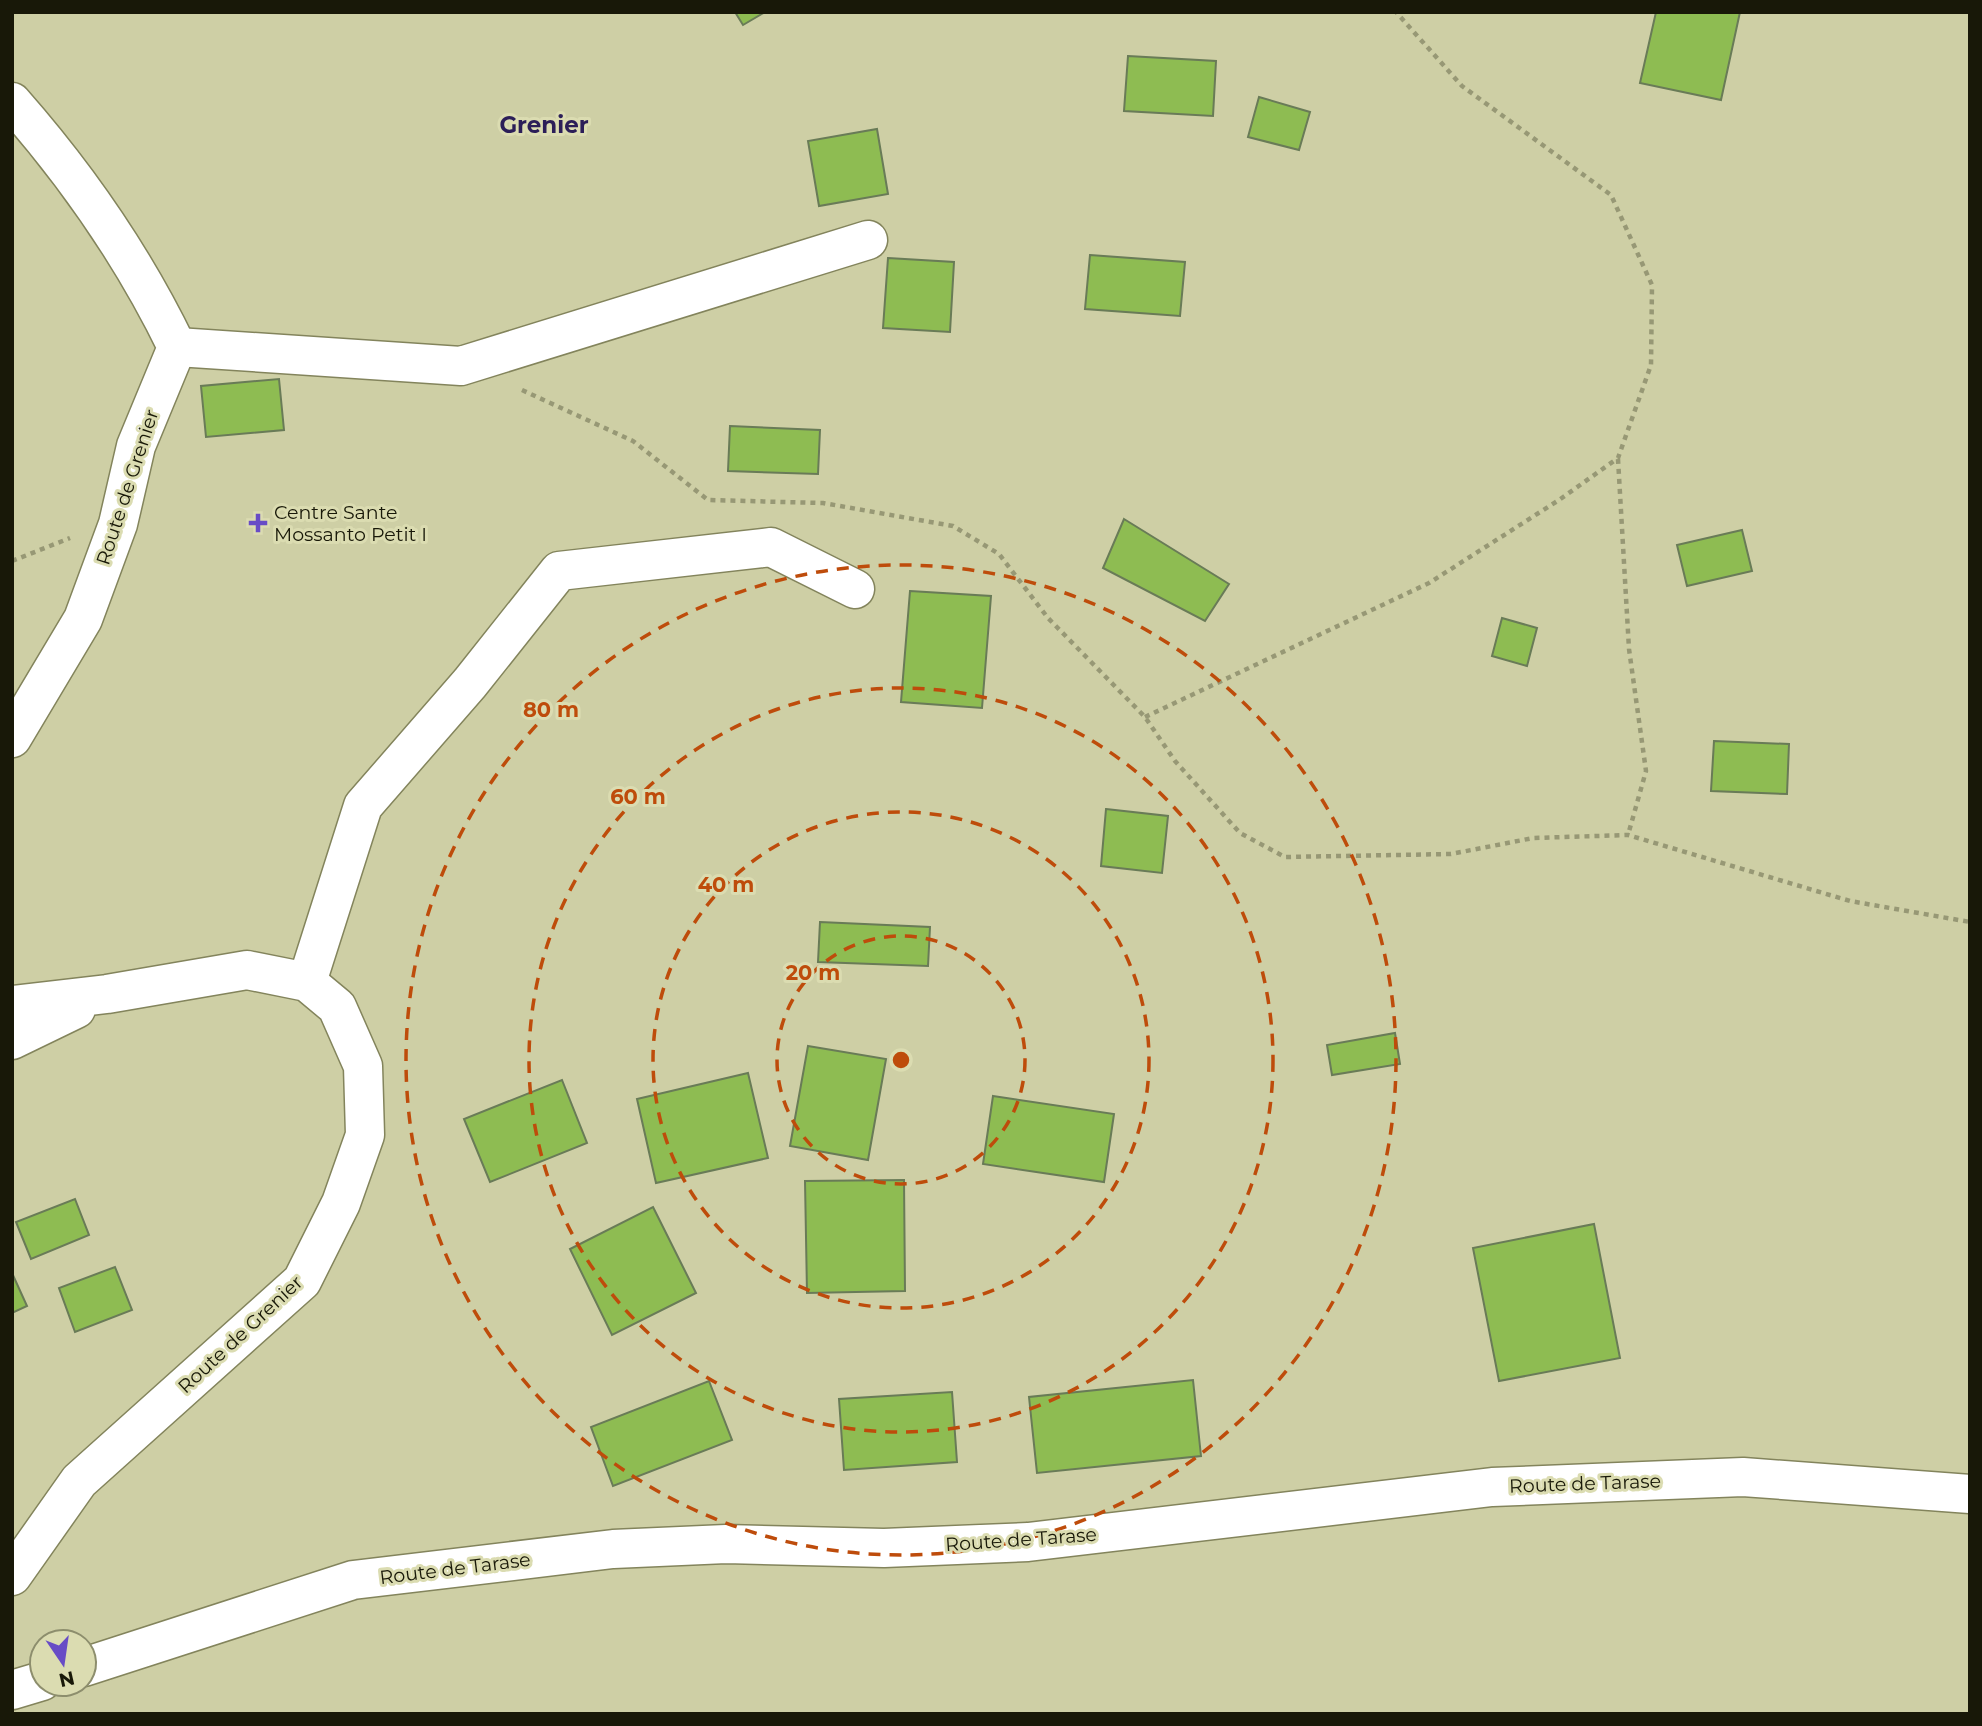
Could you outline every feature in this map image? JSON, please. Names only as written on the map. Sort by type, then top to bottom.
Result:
[{"type":"street","points":[[12,102],[50,145],[113,233],[146,283],[177,347],[461,366],[868,240]]},
{"type":"street","name":"Route de Grenier","points":[[12,738],[83,619],[118,524],[136,446],[177,347]]},
{"type":"street","points":[[307,982],[363,806],[470,683],[559,571],[771,547],[855,589]]},
{"type":"street","name":"Route de Grenier","points":[[12,1005],[107,994],[247,970],[307,982],[337,1007],[363,1066],[365,1135],[341,1203],[302,1281],[79,1481],[12,1576]]},
{"type":"street","points":[[12,1040],[107,994]]},
{"type":"street","name":"Route de Tarase","points":[[98,1662],[353,1580],[613,1549],[726,1545],[884,1548],[1028,1542],[1492,1487],[1743,1477],[1970,1494]]},
{"type":"path","points":[[1396,12],[1462,86],[1611,195],[1652,285],[1651,365],[1618,458],[1629,649],[1646,771],[1628,835]]},
{"type":"path","points":[[461,366],[502,380],[633,441],[708,500],[823,503],[953,526],[999,554],[1048,618],[1145,717],[1175,761],[1240,833],[1285,858],[1451,854],[1533,838],[1628,835],[1850,901],[1970,922]]},
{"type":"path","points":[[1145,717],[1429,583],[1559,500],[1618,458]]},
{"type":"path","points":[[12,561],[53,542],[118,524]]},
{"type":"building","points":[[735,12],[765,12],[743,25]]},
{"type":"building","points":[[1656,12],[1740,12],[1721,100],[1640,83]]},
{"type":"building","points":[[1128,56],[1216,61],[1213,116],[1124,111]]},
{"type":"building","points":[[1259,97],[1310,112],[1299,150],[1248,137]]},
{"type":"building","points":[[877,129],[888,194],[819,206],[808,141]]},
{"type":"building","points":[[1090,255],[1185,262],[1180,316],[1085,309]]},
{"type":"building","points":[[888,258],[954,262],[950,332],[883,328]]},
{"type":"building","points":[[279,379],[284,430],[206,437],[201,386]]},
{"type":"building","points":[[730,426],[820,430],[818,474],[728,471]]},
{"type":"building","points":[[1124,519],[1229,584],[1205,621],[1103,568]]},
{"type":"building","points":[[1742,530],[1752,571],[1687,586],[1677,545]]},
{"type":"building","points":[[910,591],[991,596],[982,708],[901,702]]},
{"type":"building","points":[[1502,618],[1537,628],[1527,666],[1492,656]]},
{"type":"building","points":[[1714,741],[1789,744],[1787,794],[1711,791]]},
{"type":"building","points":[[1106,809],[1168,816],[1162,873],[1101,866]]},
{"type":"building","points":[[820,922],[930,927],[928,966],[818,962]]},
{"type":"building","points":[[1395,1033],[1400,1064],[1332,1075],[1327,1045]]},
{"type":"building","points":[[808,1046],[886,1059],[868,1160],[790,1146]]},
{"type":"building","points":[[748,1073],[768,1158],[656,1183],[637,1099]]},
{"type":"building","points":[[562,1080],[587,1143],[490,1182],[464,1119]]},
{"type":"building","points":[[993,1096],[1114,1114],[1104,1182],[983,1164]]},
{"type":"building","points":[[904,1180],[905,1291],[807,1293],[805,1181]]},
{"type":"building","points":[[75,1199],[89,1235],[31,1259],[16,1222]]},
{"type":"building","points":[[653,1207],[696,1293],[612,1335],[570,1249]]},
{"type":"building","points":[[1594,1224],[1620,1358],[1499,1381],[1473,1248]]},
{"type":"building","points":[[115,1267],[132,1310],[75,1332],[59,1288]]},
{"type":"building","points":[[12,1273],[27,1306],[12,1313]]},
{"type":"building","points":[[1193,1380],[1201,1456],[1037,1473],[1029,1397]]},
{"type":"building","points":[[709,1381],[732,1440],[613,1486],[591,1427]]},
{"type":"building","points":[[952,1392],[957,1462],[844,1470],[839,1399]]},
{"type":"place","name":"Centre Sante Mossanto Petit I","points":[[258,523]]},
{"type":"district","name":"Grenier","points":[[544,125]]}]
